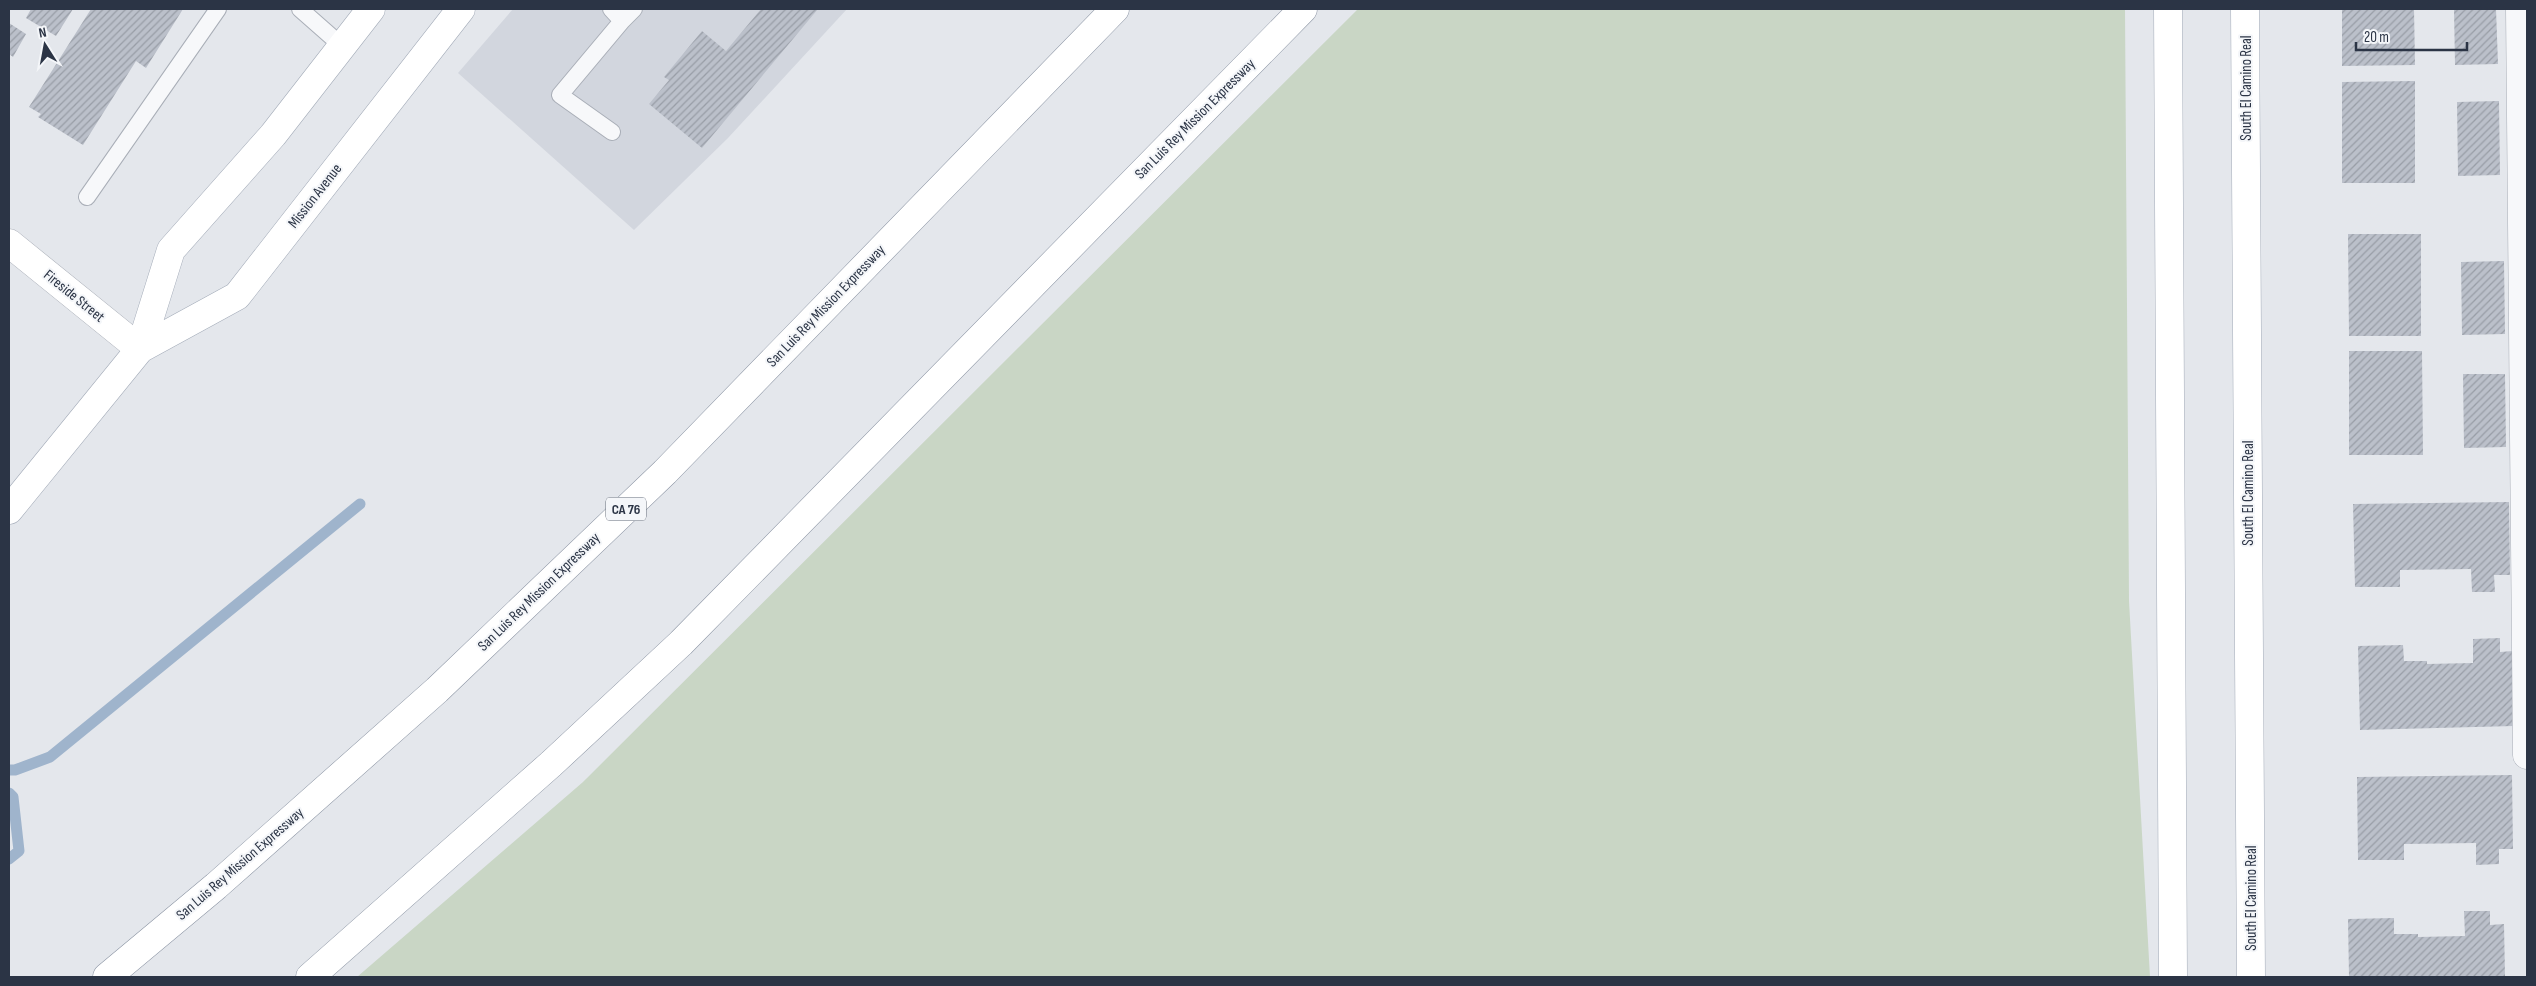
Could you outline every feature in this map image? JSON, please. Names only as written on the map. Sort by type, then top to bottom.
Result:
[{"type":"main road","name":"Mission Avenue","points":[[9,510],[140,349],[171,250],[273,134],[371,9]]},
{"type":"main road","name":"Mission Avenue","points":[[140,349],[237,296],[461,9]]},
{"type":"main road","name":"San Luis Rey Mission Expressway","points":[[107,977],[216,886],[437,690],[651,485],[1115,9]]},
{"type":"main road","name":"San Luis Rey Mission Expressway","points":[[310,977],[551,764],[681,643],[1303,9]]},
{"type":"main road","points":[[2168,9],[2173,977]]},
{"type":"main road","name":"South El Camino Real","points":[[2245,9],[2251,977]]},
{"type":"main road","name":"Fireside Street","points":[[9,243],[140,349]]},
{"type":"street","points":[[2520,9],[2527,755]]},
{"type":"lane","points":[[86,197],[218,9]]},
{"type":"lane","points":[[300,9],[342,46]]},
{"type":"lane","points":[[612,132],[560,95],[616,15],[634,9]]},
{"type":"shaded area","points":[[513,9],[847,9],[728,138],[634,230],[458,73]]},
{"type":"green space","points":[[1358,9],[2125,9],[2129,601],[2150,977],[357,977],[583,782]]},
{"type":"building","points":[[31,9],[73,9],[56,36],[26,18]]},
{"type":"building","points":[[91,9],[183,9],[146,68],[136,61],[83,145],[38,117],[41,114],[29,107]]},
{"type":"building","points":[[761,9],[818,9],[702,148],[649,104],[669,80],[664,77],[702,31],[726,51]]},
{"type":"building","points":[[2342,9],[2414,9],[2415,65],[2342,66]]},
{"type":"building","points":[[2454,9],[2496,9],[2498,64],[2455,65]]},
{"type":"building","points":[[9,23],[26,34],[13,57],[9,54]]},
{"type":"building","points":[[2415,81],[2415,183],[2342,183],[2342,82]]},
{"type":"building","points":[[2499,101],[2500,175],[2458,176],[2457,102]]},
{"type":"building","points":[[2348,234],[2421,234],[2421,336],[2349,336]]},
{"type":"building","points":[[2504,261],[2505,334],[2462,335],[2461,262]]},
{"type":"building","points":[[2349,351],[2422,351],[2423,455],[2349,455]]},
{"type":"building","points":[[2463,374],[2505,374],[2506,447],[2464,448]]},
{"type":"building","points":[[2509,502],[2510,575],[2494,575],[2495,592],[2472,592],[2471,569],[2400,570],[2400,587],[2355,587],[2353,504]]},
{"type":"building","points":[[2500,638],[2500,652],[2513,651],[2514,726],[2360,730],[2358,646],[2403,645],[2404,661],[2427,661],[2427,664],[2473,663],[2473,639]]},
{"type":"building","points":[[2512,775],[2513,849],[2499,849],[2499,864],[2476,865],[2476,843],[2404,844],[2404,860],[2358,860],[2357,777]]},
{"type":"building","points":[[2464,911],[2490,911],[2490,925],[2504,924],[2505,977],[2349,977],[2348,919],[2394,918],[2394,934],[2418,934],[2418,937],[2465,936]]},
{"type":"waterway","points":[[9,770],[15,770],[50,757],[360,504]]},
{"type":"waterway","points":[[9,793],[13,797],[19,851],[9,859]]}]
